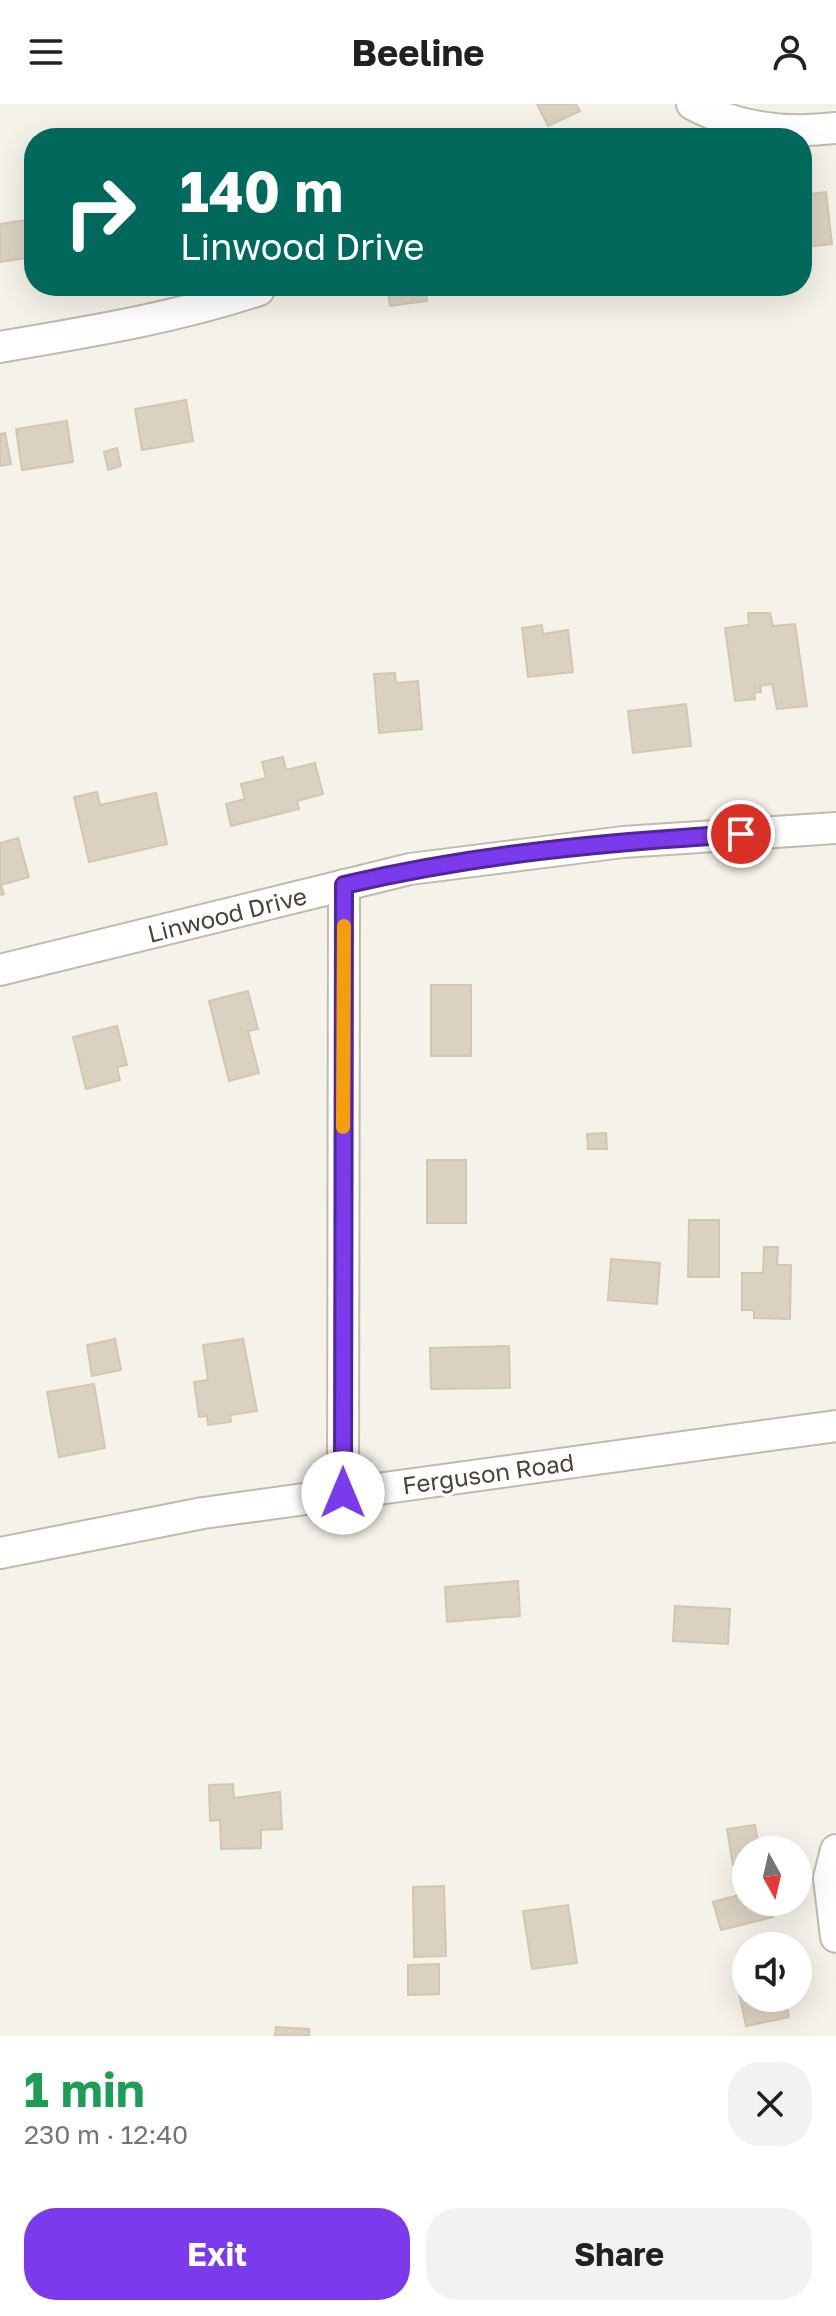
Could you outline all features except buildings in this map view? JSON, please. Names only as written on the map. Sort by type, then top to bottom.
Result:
[{"type":"street","points":[[692,104],[715,117],[764,128]]},
{"type":"street","points":[[812,129],[836,128]]},
{"type":"street","points":[[0,347],[124,325],[215,305],[241,296]]},
{"type":"street","name":"Linwood Drive","points":[[0,970],[410,869],[539,850],[836,828]]},
{"type":"street","points":[[343,1493],[344,885]]},
{"type":"street","name":"Ferguson Road","points":[[0,1553],[135,1524],[836,1426]]},
{"type":"street","points":[[836,1850],[829,1878],[836,1937]]},
{"type":"slow traffic","points":[[343,1127],[344,926]]},
{"type":"route","points":[[343,1493],[344,885],[410,869],[482,857],[623,842],[741,834]]}]
